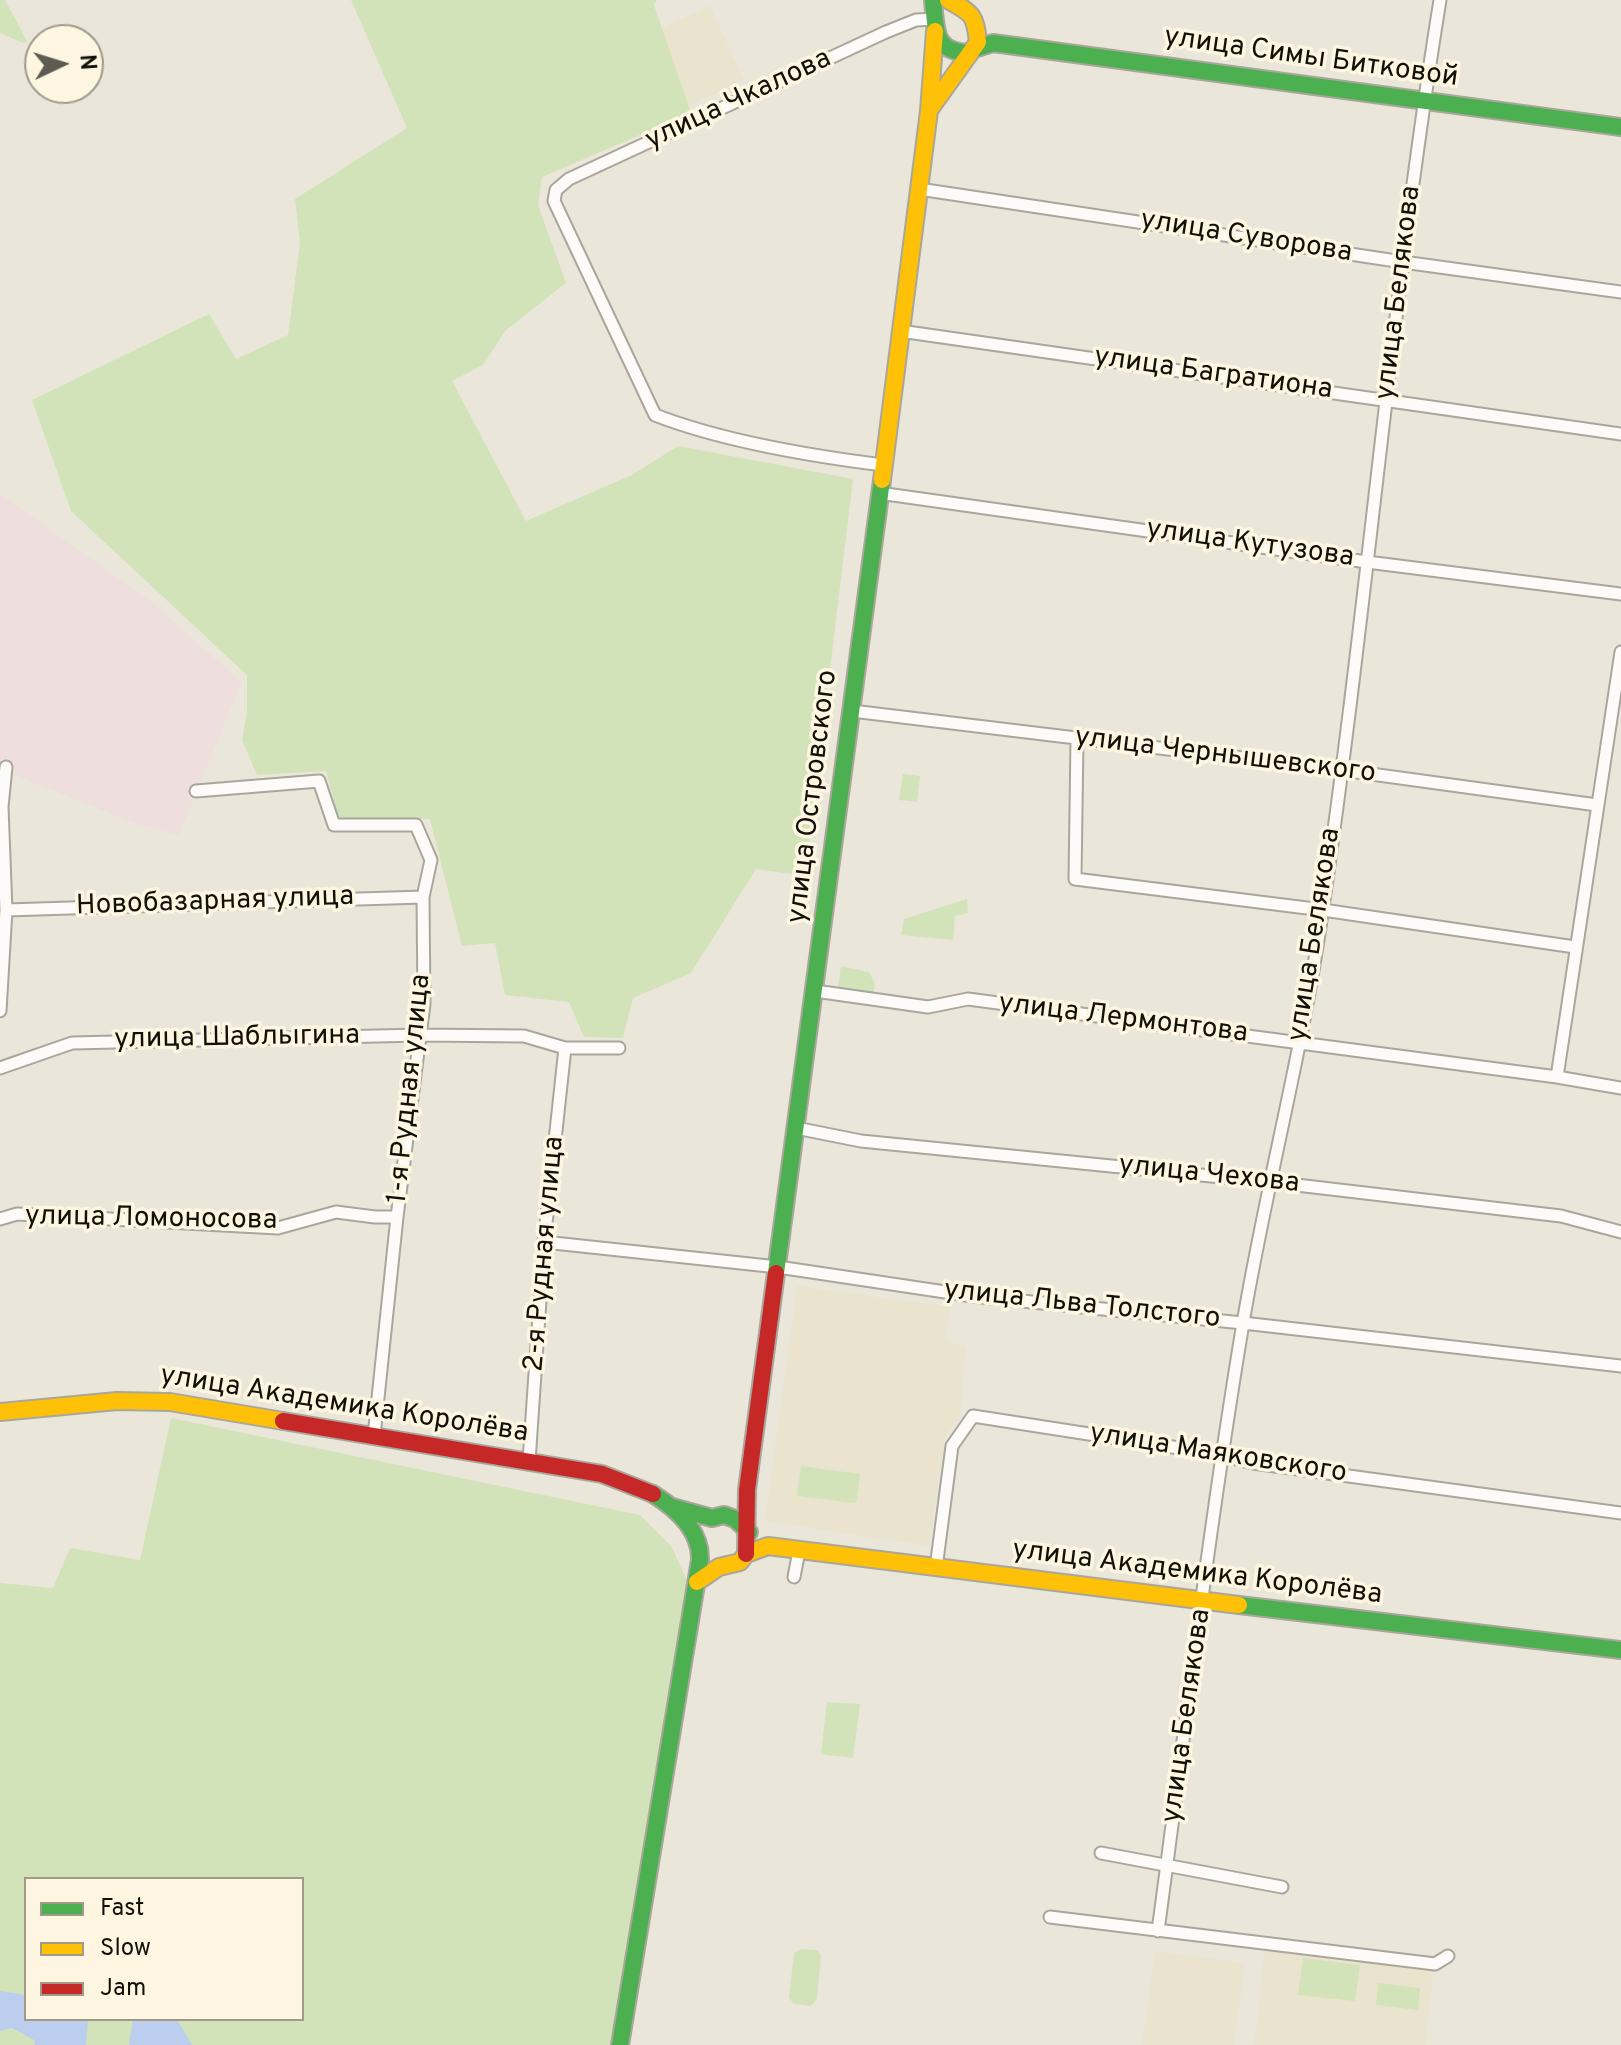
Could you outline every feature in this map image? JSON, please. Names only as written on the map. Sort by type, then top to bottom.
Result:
[{"type":"street","name":"улица Островского","points":[[746,1529],[747,1490],[929,111],[935,25],[933,0]]},
{"type":"street","name":"улица Белякова","points":[[1158,1931],[1243,1323],[1300,1043],[1323,910],[1403,262],[1440,0]]},
{"type":"street","points":[[957,2],[971,13],[976,22],[974,45],[953,52],[944,47],[935,25],[957,2]]},
{"type":"street","name":"улица Чкалова","points":[[883,465],[834,459],[686,427],[655,415],[554,201],[556,190],[569,179],[886,32],[916,20],[935,25]]},
{"type":"street","name":"улица Симы Битковой","points":[[974,45],[993,43],[1621,127]]},
{"type":"street","name":"улица Островского","points":[[929,111],[974,45]]},
{"type":"street","name":"улица Суворова","points":[[919,189],[1621,292]]},
{"type":"street","name":"улица Багратиона","points":[[900,331],[1621,434]]},
{"type":"street","name":"улица Кутузова","points":[[879,493],[1367,562],[1621,594]]},
{"type":"street","points":[[1557,1077],[1621,652]]},
{"type":"street","name":"улица Чернышевского","points":[[852,711],[1342,770],[1597,805]]},
{"type":"street","points":[[1077,740],[1075,879],[1323,910],[1575,947]]},
{"type":"street","points":[[0,1011],[6,910],[2,807],[6,767]]},
{"type":"street","name":"1-я Рудная улица","points":[[196,791],[319,781],[334,825],[416,825],[431,860],[423,897],[424,1004],[374,1436]]},
{"type":"street","name":"Новобазарная улица","points":[[6,910],[423,897]]},
{"type":"street","name":"улица Лермонтова","points":[[815,991],[928,1007],[968,999],[1621,1088]]},
{"type":"street","name":"улица Шаблыгина","points":[[0,1068],[72,1043],[420,1035],[524,1036],[565,1048],[619,1048]]},
{"type":"street","name":"2-я Рудная улица","points":[[529,1461],[544,1242],[565,1048]]},
{"type":"street","name":"улица Чехова","points":[[796,1128],[861,1141],[1271,1182],[1561,1216],[1621,1232]]},
{"type":"street","name":"улица Ломоносова","points":[[0,1219],[17,1214],[278,1228],[336,1212],[397,1217]]},
{"type":"street","name":"улица Льва Толстого","points":[[544,1242],[778,1267],[972,1296],[1621,1366]]},
{"type":"street","name":"улица Академика Королёва","points":[[0,1412],[117,1401],[170,1402],[529,1461],[628,1481],[671,1506]]},
{"type":"street","name":"улица Маяковского","points":[[936,1568],[952,1446],[973,1416],[1269,1466],[1621,1513]]},
{"type":"street","points":[[620,2045],[697,1582],[698,1544],[705,1523],[718,1517],[747,1490]]},
{"type":"street","points":[[671,1506],[735,1519],[768,1546]]},
{"type":"street","points":[[671,1506],[707,1559],[719,1567]]},
{"type":"street","points":[[746,1529],[746,1554]]},
{"type":"street","points":[[697,1582],[719,1567],[740,1562],[746,1554],[768,1546]]},
{"type":"street","name":"улица Академика Королёва","points":[[768,1546],[1621,1650]]},
{"type":"street","points":[[794,1577],[799,1551]]},
{"type":"street","points":[[1101,1853],[1282,1887]]},
{"type":"street","points":[[1050,1917],[1435,1964],[1448,1956]]},
{"type":"shaded area","points":[[710,6],[744,80],[608,142],[575,68]]},
{"type":"shaded area","points":[[0,494],[153,603],[241,682],[179,835],[134,823],[0,769]]},
{"type":"shaded area","points":[[797,1286],[950,1307],[945,1339],[966,1348],[960,1415],[945,1438],[929,1546],[765,1521]]},
{"type":"shaded area","points":[[1265,1947],[1434,1967],[1425,2045],[1254,2045]]},
{"type":"shaded area","points":[[1155,1951],[1245,1963],[1234,2045],[1142,2045]]},
{"type":"green space","points":[[0,0],[5,0],[24,35],[24,42],[0,33]]},
{"type":"green space","points":[[351,0],[657,0],[654,5],[691,113],[542,177],[538,205],[566,283],[506,330],[483,365],[452,381],[526,521],[632,475],[678,446],[853,479],[805,876],[756,869],[691,973],[633,998],[623,1038],[584,1037],[569,1002],[505,995],[495,943],[462,946],[430,819],[339,819],[326,771],[257,775],[242,740],[247,713],[247,675],[71,511],[32,400],[209,314],[236,359],[288,335],[300,243],[295,199],[407,128]]},
{"type":"green space","points":[[903,774],[920,776],[917,802],[899,800]]},
{"type":"green space","points":[[967,899],[968,913],[955,916],[953,940],[901,935],[904,919]]},
{"type":"green space","points":[[841,966],[869,972],[875,984],[873,997],[837,992]]},
{"type":"green space","points":[[171,1418],[640,1515],[671,1546],[687,1580],[697,1586],[615,2045],[0,2045],[0,1583],[53,1588],[70,1548],[140,1560]]},
{"type":"green space","points":[[801,1466],[860,1474],[856,1503],[797,1496]]},
{"type":"green space","points":[[827,1702],[860,1704],[853,1758],[821,1754]]},
{"type":"green space","points":[[802,1949],[817,1950],[821,1955],[817,1999],[811,2006],[794,2004],[789,1998],[794,1953]]},
{"type":"green space","points":[[1303,1958],[1360,1965],[1355,2001],[1298,1995]]},
{"type":"green space","points":[[1378,1983],[1420,1988],[1418,2010],[1376,2005]]},
{"type":"water","points":[[0,1991],[24,1995],[24,2021],[88,2021],[86,2045],[35,2045],[34,2040],[12,2028],[0,2031]]},
{"type":"water","points":[[133,2021],[178,2021],[192,2045],[129,2045]]},
{"type":"traffic: fast","points":[[933,0],[936,30],[943,44],[949,49],[970,53]]},
{"type":"traffic: fast","points":[[974,49],[993,43],[1621,127]]},
{"type":"traffic: fast","points":[[776,1273],[882,480]]},
{"type":"traffic: fast","points":[[620,2045],[700,1560],[696,1539],[686,1521],[653,1494]]},
{"type":"traffic: fast","points":[[672,1507],[712,1518],[724,1515],[735,1519],[749,1532]]},
{"type":"traffic: fast","points":[[1239,1605],[1621,1650]]},
{"type":"traffic: slow","points":[[930,109],[978,42],[971,15],[948,0]]},
{"type":"traffic: slow","points":[[882,480],[929,111],[935,31]]},
{"type":"traffic: slow","points":[[0,1412],[117,1401],[170,1402],[283,1421]]},
{"type":"traffic: slow","points":[[697,1582],[719,1567],[740,1562],[746,1554],[768,1546],[1239,1605]]},
{"type":"traffic: jam","points":[[746,1554],[747,1490],[776,1273]]},
{"type":"traffic: jam","points":[[283,1421],[602,1474],[653,1494]]}]
